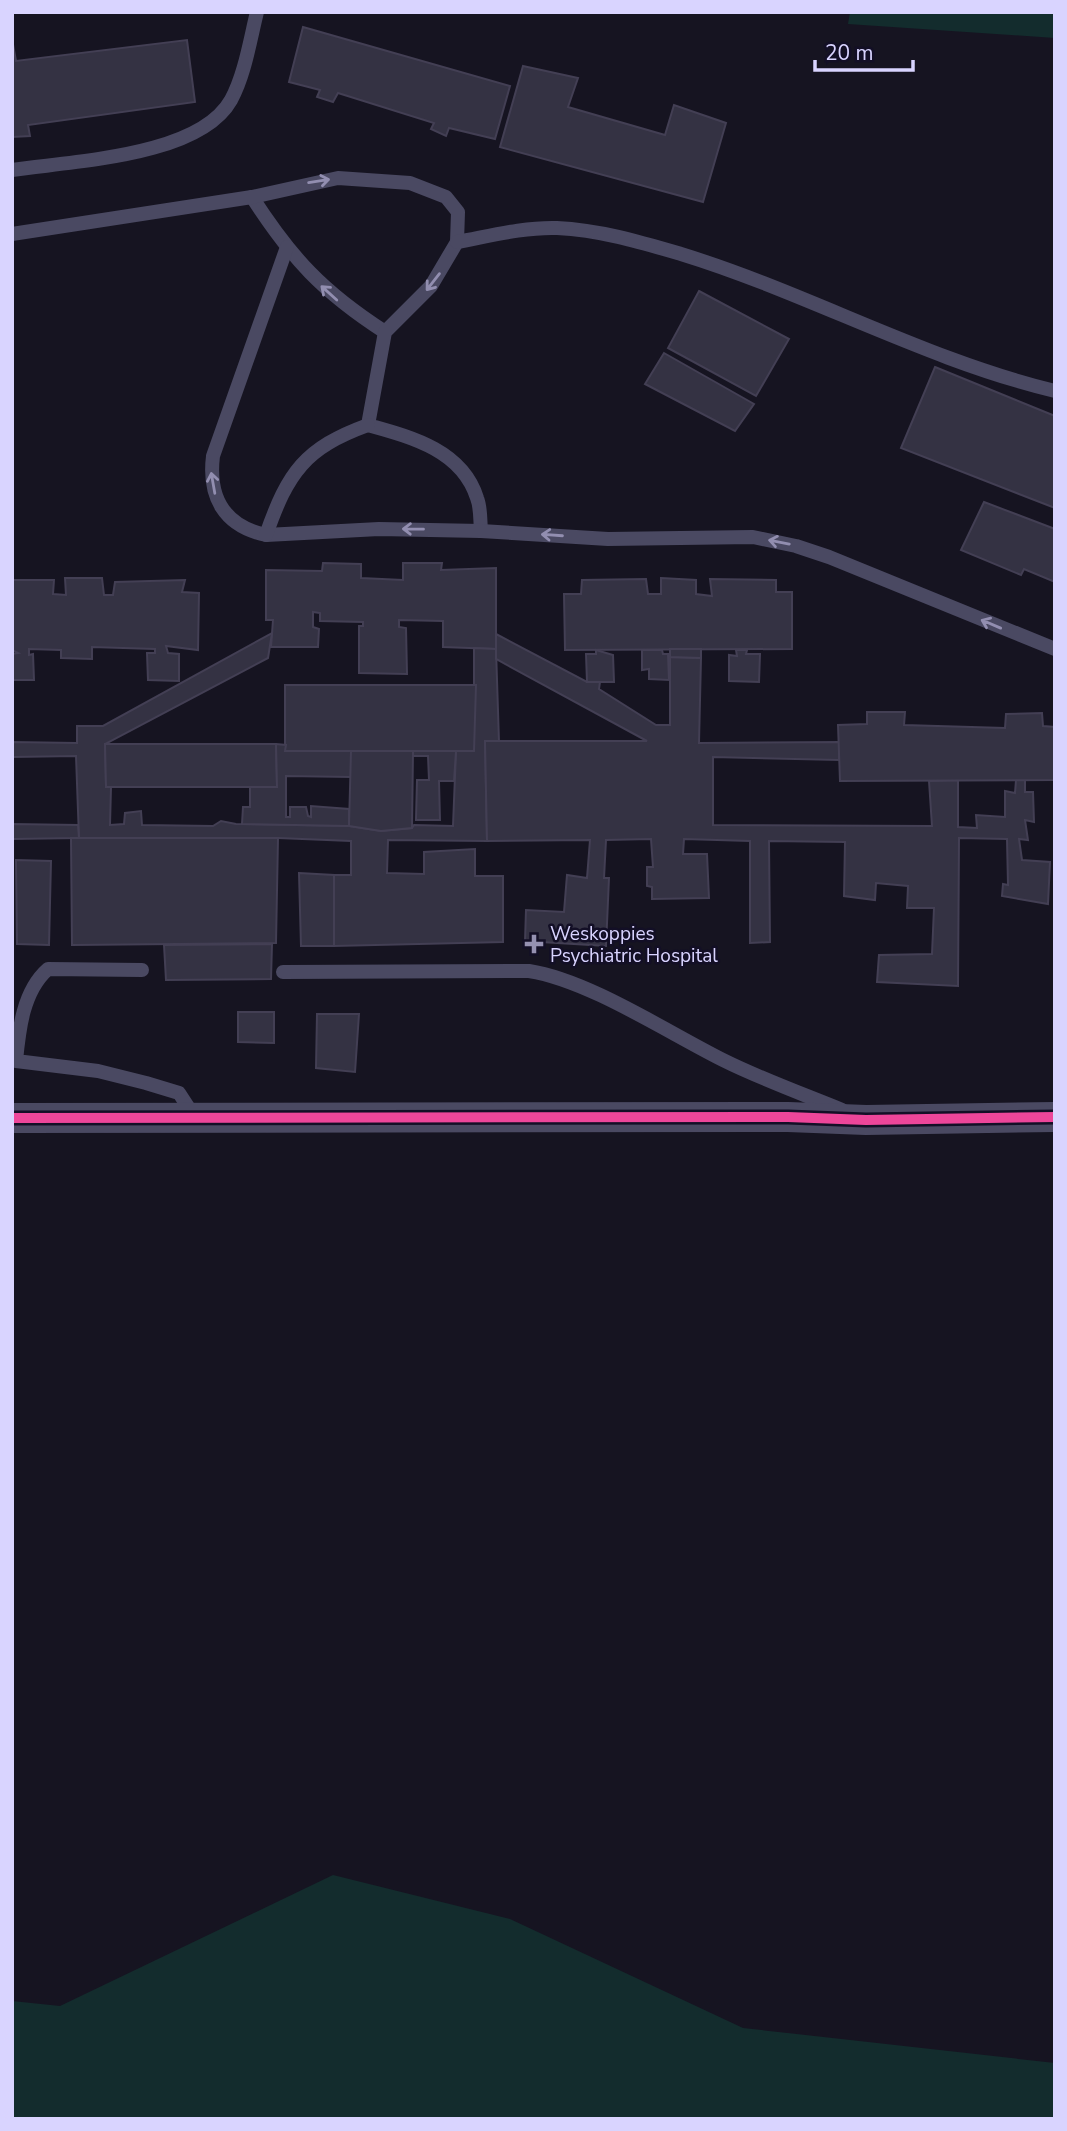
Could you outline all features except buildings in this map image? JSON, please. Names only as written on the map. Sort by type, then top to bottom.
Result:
[{"type":"street","points":[[12,1118],[788,1117],[866,1120],[1055,1117]]},
{"type":"lane","points":[[12,170],[151,149],[192,136],[216,118],[231,100],[257,12]]},
{"type":"lane","points":[[12,234],[252,197],[338,178],[410,183],[452,201],[458,212],[457,242],[431,286],[385,332],[368,425]]},
{"type":"lane","points":[[252,197],[305,271],[343,305],[385,332]]},
{"type":"lane","points":[[457,242],[514,231],[555,228],[633,240],[740,272],[1006,379],[1055,391]]},
{"type":"lane","points":[[287,247],[213,456],[211,486],[219,503],[233,521],[248,531],[266,535],[379,528],[608,539],[753,537],[796,545],[1055,649]]},
{"type":"lane","points":[[266,535],[282,490],[305,458],[343,435],[368,425],[434,446],[460,469],[477,497],[481,531]]},
{"type":"lane","points":[[142,970],[48,970],[34,982],[19,1030],[14,1062],[98,1071],[146,1083],[178,1093],[194,1116]]},
{"type":"lane","points":[[283,972],[529,971],[548,974],[577,985],[727,1062],[866,1120]]},
{"type":"green space","points":[[850,12],[1055,12],[1055,38],[848,24]]},
{"type":"green space","points":[[333,1875],[510,1919],[743,2028],[1055,2063],[1055,2119],[12,2119],[12,2001],[60,2006]]},
{"type":"cycle path","points":[[12,1118],[788,1117],[866,1120],[1055,1117]]},
{"type":"place","name":"Weskoppies Psychiatric Hospital","points":[[534,944]]}]
